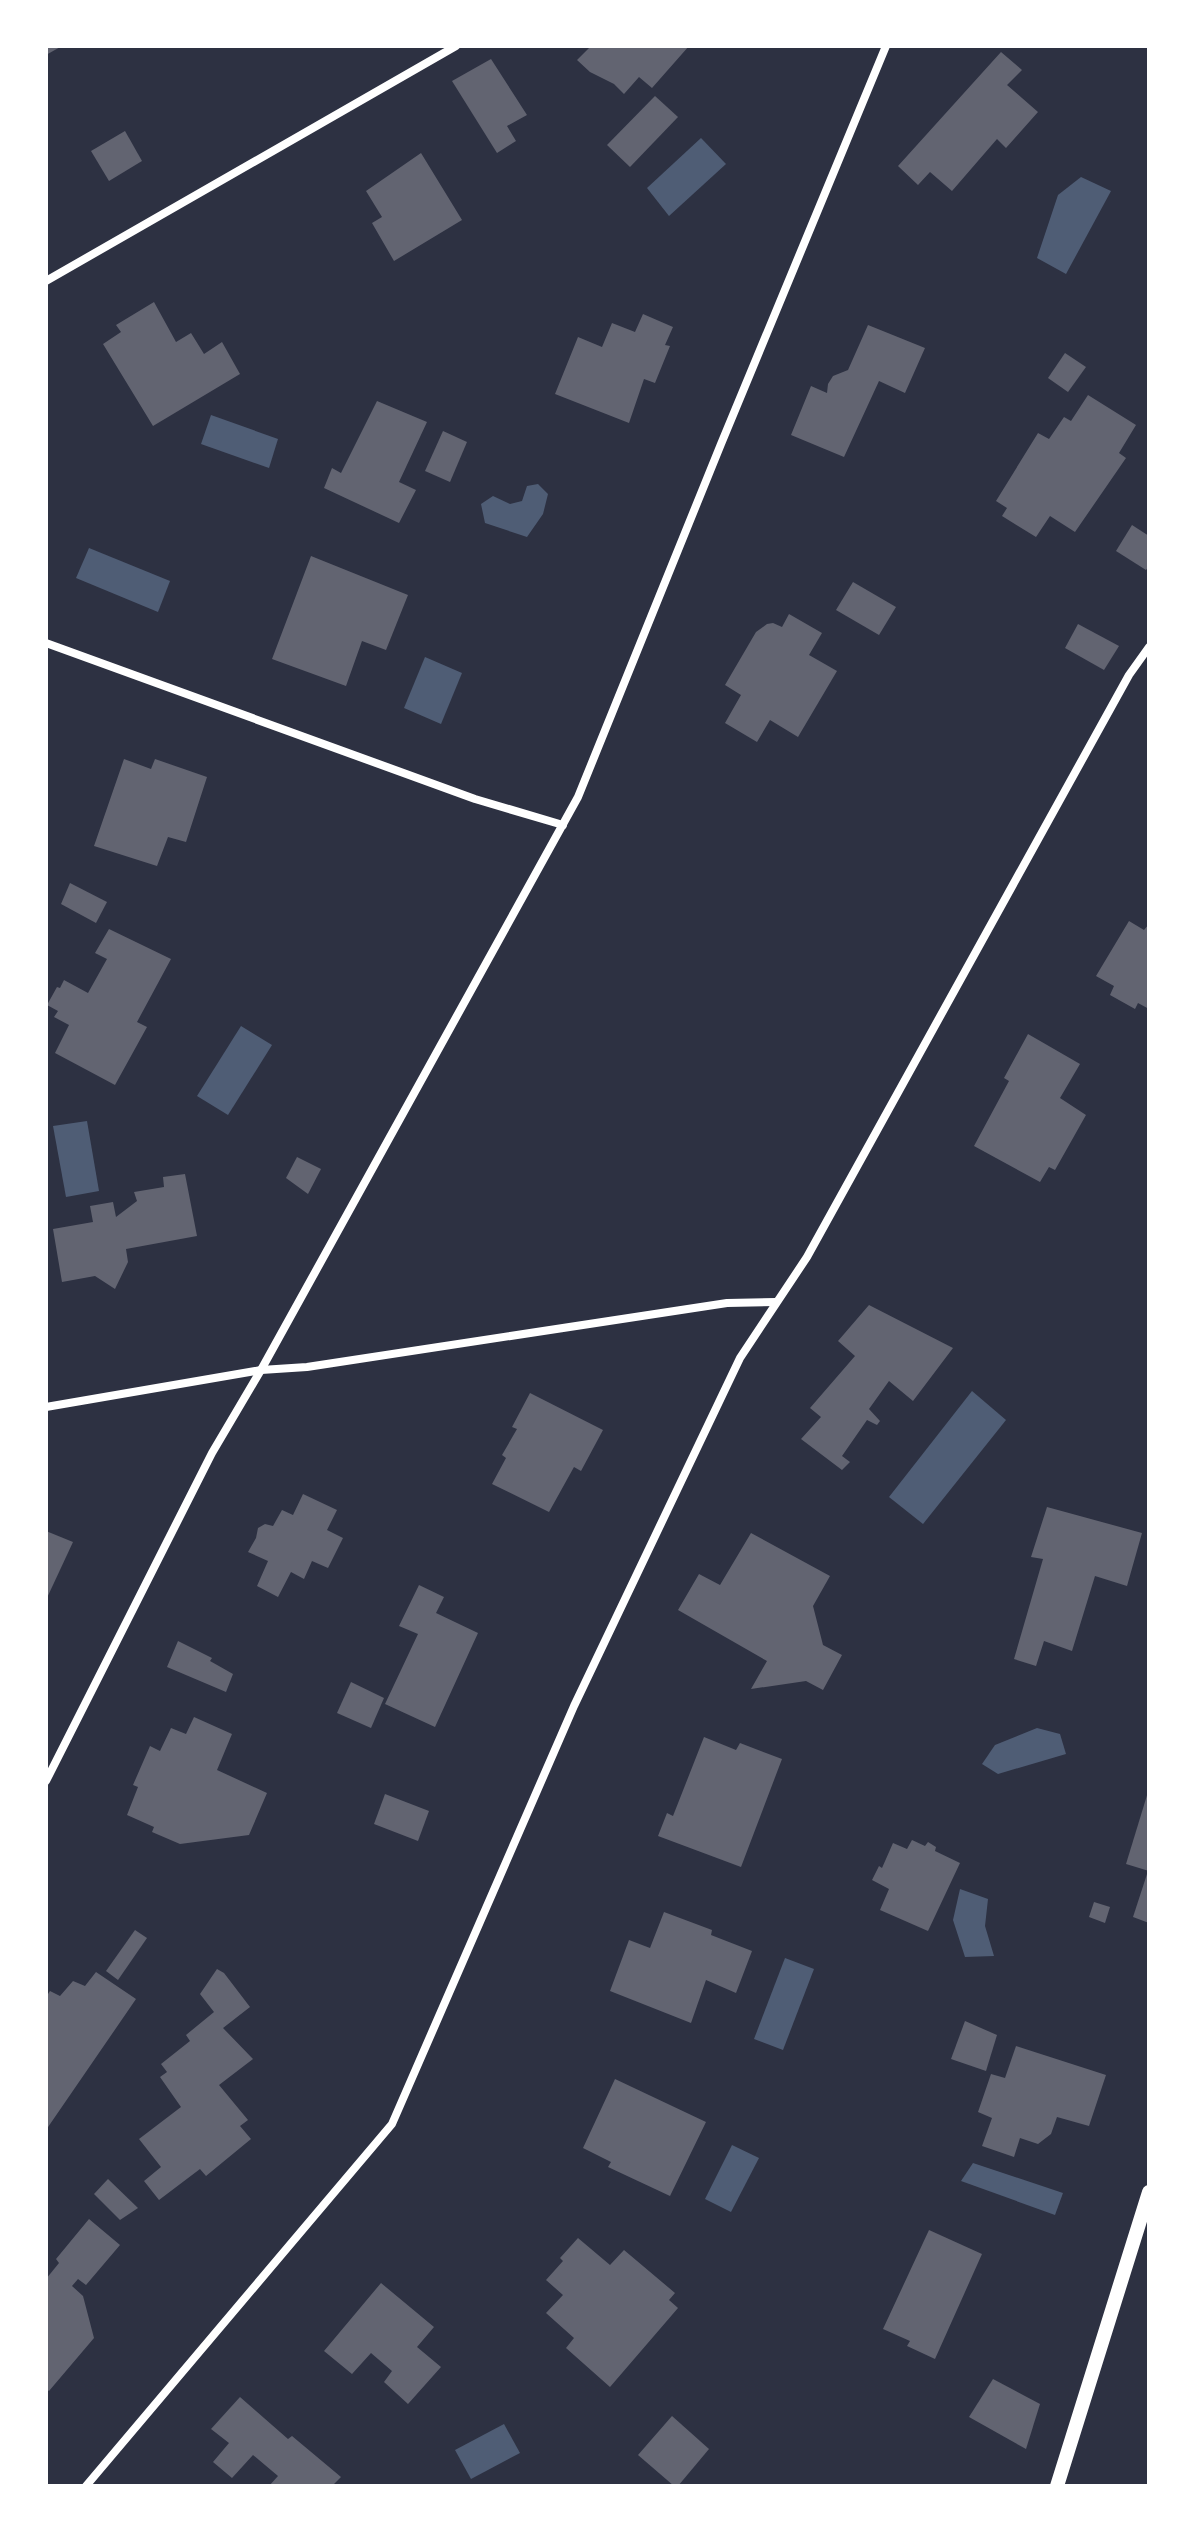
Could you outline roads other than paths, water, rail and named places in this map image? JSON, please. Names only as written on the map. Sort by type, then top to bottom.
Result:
[{"type":"street","points":[[46,281],[456,46]]},
{"type":"street","points":[[46,1781],[212,1453],[578,797],[886,46]]},
{"type":"street","points":[[46,643],[475,799],[563,825]]},
{"type":"street","points":[[86,2486],[392,2124],[574,1706],[740,1358],[807,1257],[1129,675],[1149,647]]},
{"type":"street","points":[[46,1407],[261,1370],[307,1367],[727,1303],[776,1302]]},
{"type":"street","points":[[1057,2486],[1149,2192]]},
{"type":"water","points":[[701,138],[726,164],[669,216],[647,188]]},
{"type":"water","points":[[1081,177],[1111,191],[1066,274],[1037,258],[1058,195]]},
{"type":"water","points":[[211,415],[278,439],[269,468],[201,444]]},
{"type":"water","points":[[538,484],[548,494],[543,514],[527,537],[485,523],[481,504],[493,496],[510,504],[522,501],[527,486]]},
{"type":"water","points":[[89,548],[170,581],[158,612],[76,578]]},
{"type":"water","points":[[425,657],[462,673],[441,724],[404,708]]},
{"type":"water","points":[[241,1026],[272,1045],[228,1115],[197,1096]]},
{"type":"water","points":[[87,1121],[99,1191],[66,1197],[53,1126]]},
{"type":"water","points":[[972,1391],[1006,1420],[923,1524],[889,1497]]},
{"type":"water","points":[[1037,1728],[1060,1734],[1066,1754],[998,1774],[982,1764],[995,1745]]},
{"type":"water","points":[[960,1889],[988,1899],[985,1926],[994,1956],[965,1957],[953,1920]]},
{"type":"water","points":[[785,1958],[814,1969],[783,2050],[754,2039]]},
{"type":"water","points":[[732,2145],[759,2158],[731,2212],[705,2199]]},
{"type":"water","points":[[973,2163],[1063,2193],[1055,2215],[961,2181]]},
{"type":"water","points":[[504,2424],[520,2453],[471,2479],[455,2450]]}]
